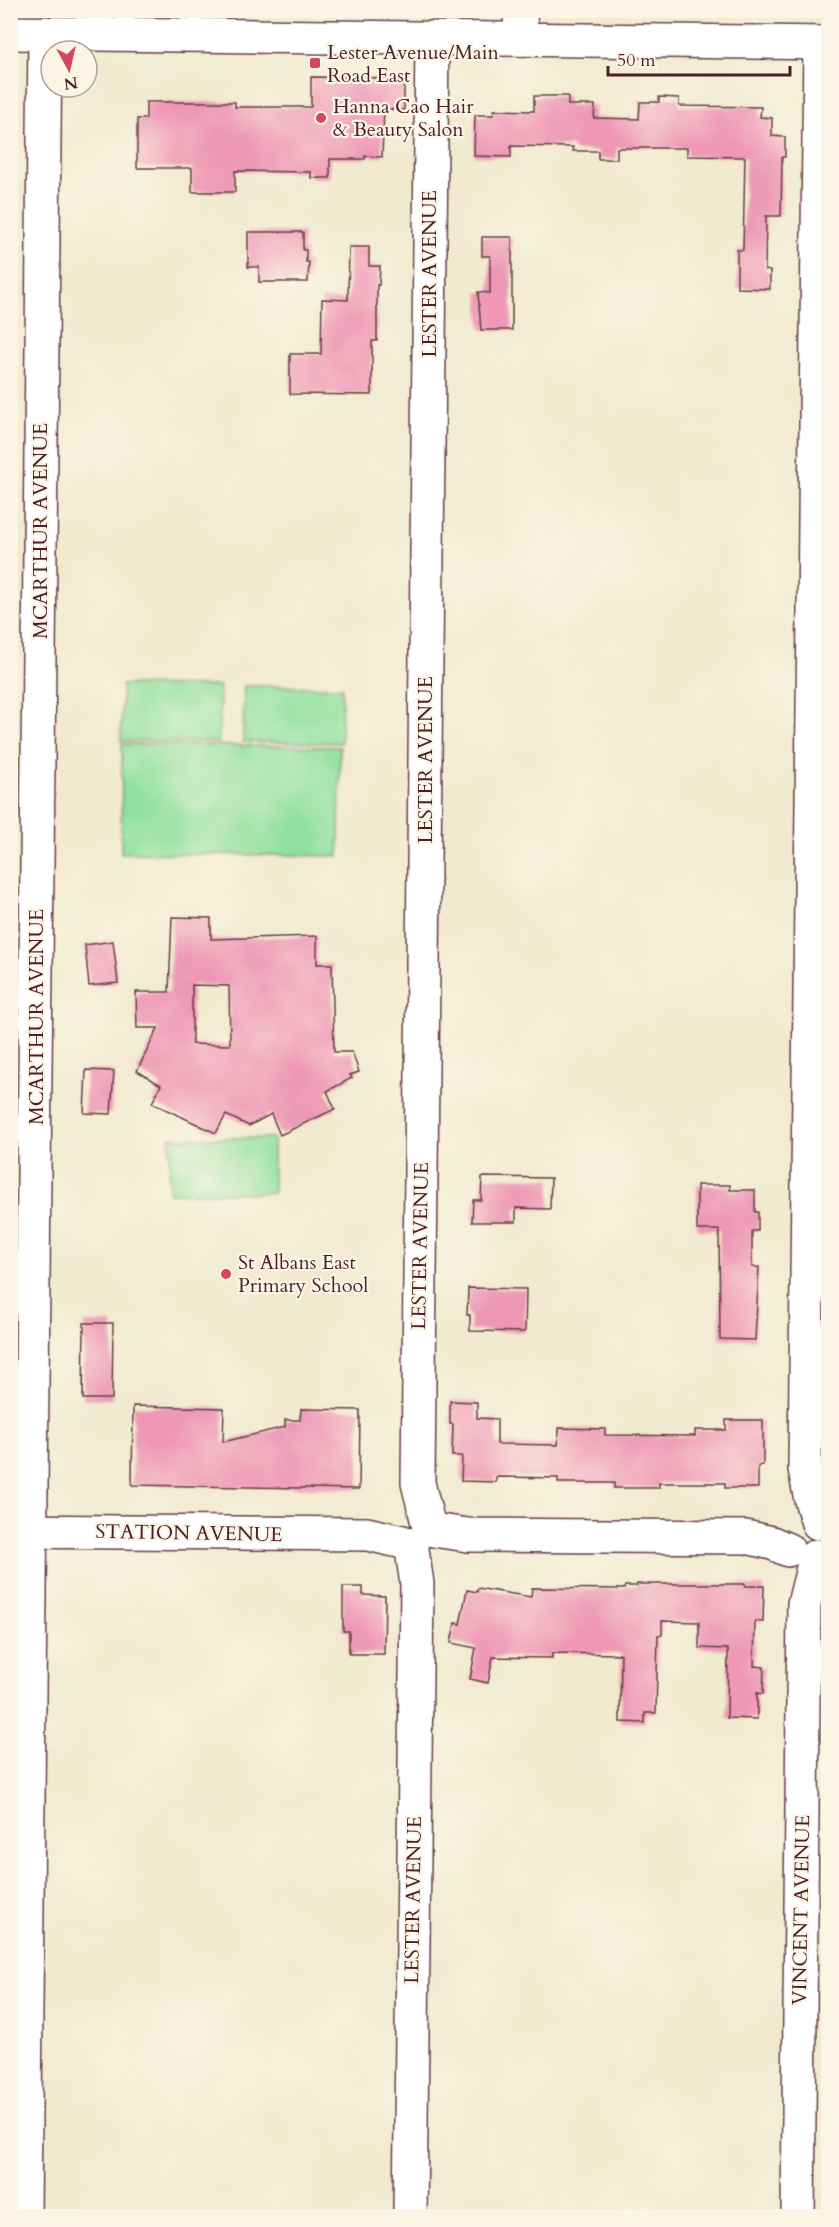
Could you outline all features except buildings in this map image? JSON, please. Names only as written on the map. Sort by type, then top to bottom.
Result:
[{"type":"street","points":[[10,33],[432,38],[520,25],[824,43]]},
{"type":"street","name":"MCARTHUR AVENUE","points":[[24,2217],[21,1531],[45,33]]},
{"type":"street","name":"LESTER AVENUE","points":[[410,2217],[432,38]]},
{"type":"street","name":"VINCENT AVENUE","points":[[798,2217],[804,1604],[811,1500],[805,1470],[824,43]]},
{"type":"street","name":"STATION AVENUE","points":[[21,1531],[746,1537],[775,1531],[810,1539]]},
{"type":"green space","points":[[122,685],[220,686],[219,742],[121,741]]},
{"type":"green space","points":[[244,686],[342,687],[341,743],[243,742]]},
{"type":"green space","points":[[122,744],[340,747],[339,856],[121,853]]},
{"type":"green space","points":[[170,1138],[273,1138],[273,1193],[169,1193]]},
{"type":"place","name":"Lester Avenue/Main Road East","points":[[315,63]]},
{"type":"place","name":"Hanna Cao Hair & Beauty Salon","points":[[321,118]]},
{"type":"place","name":"St Albans East Primary School","points":[[226,1274]]}]
